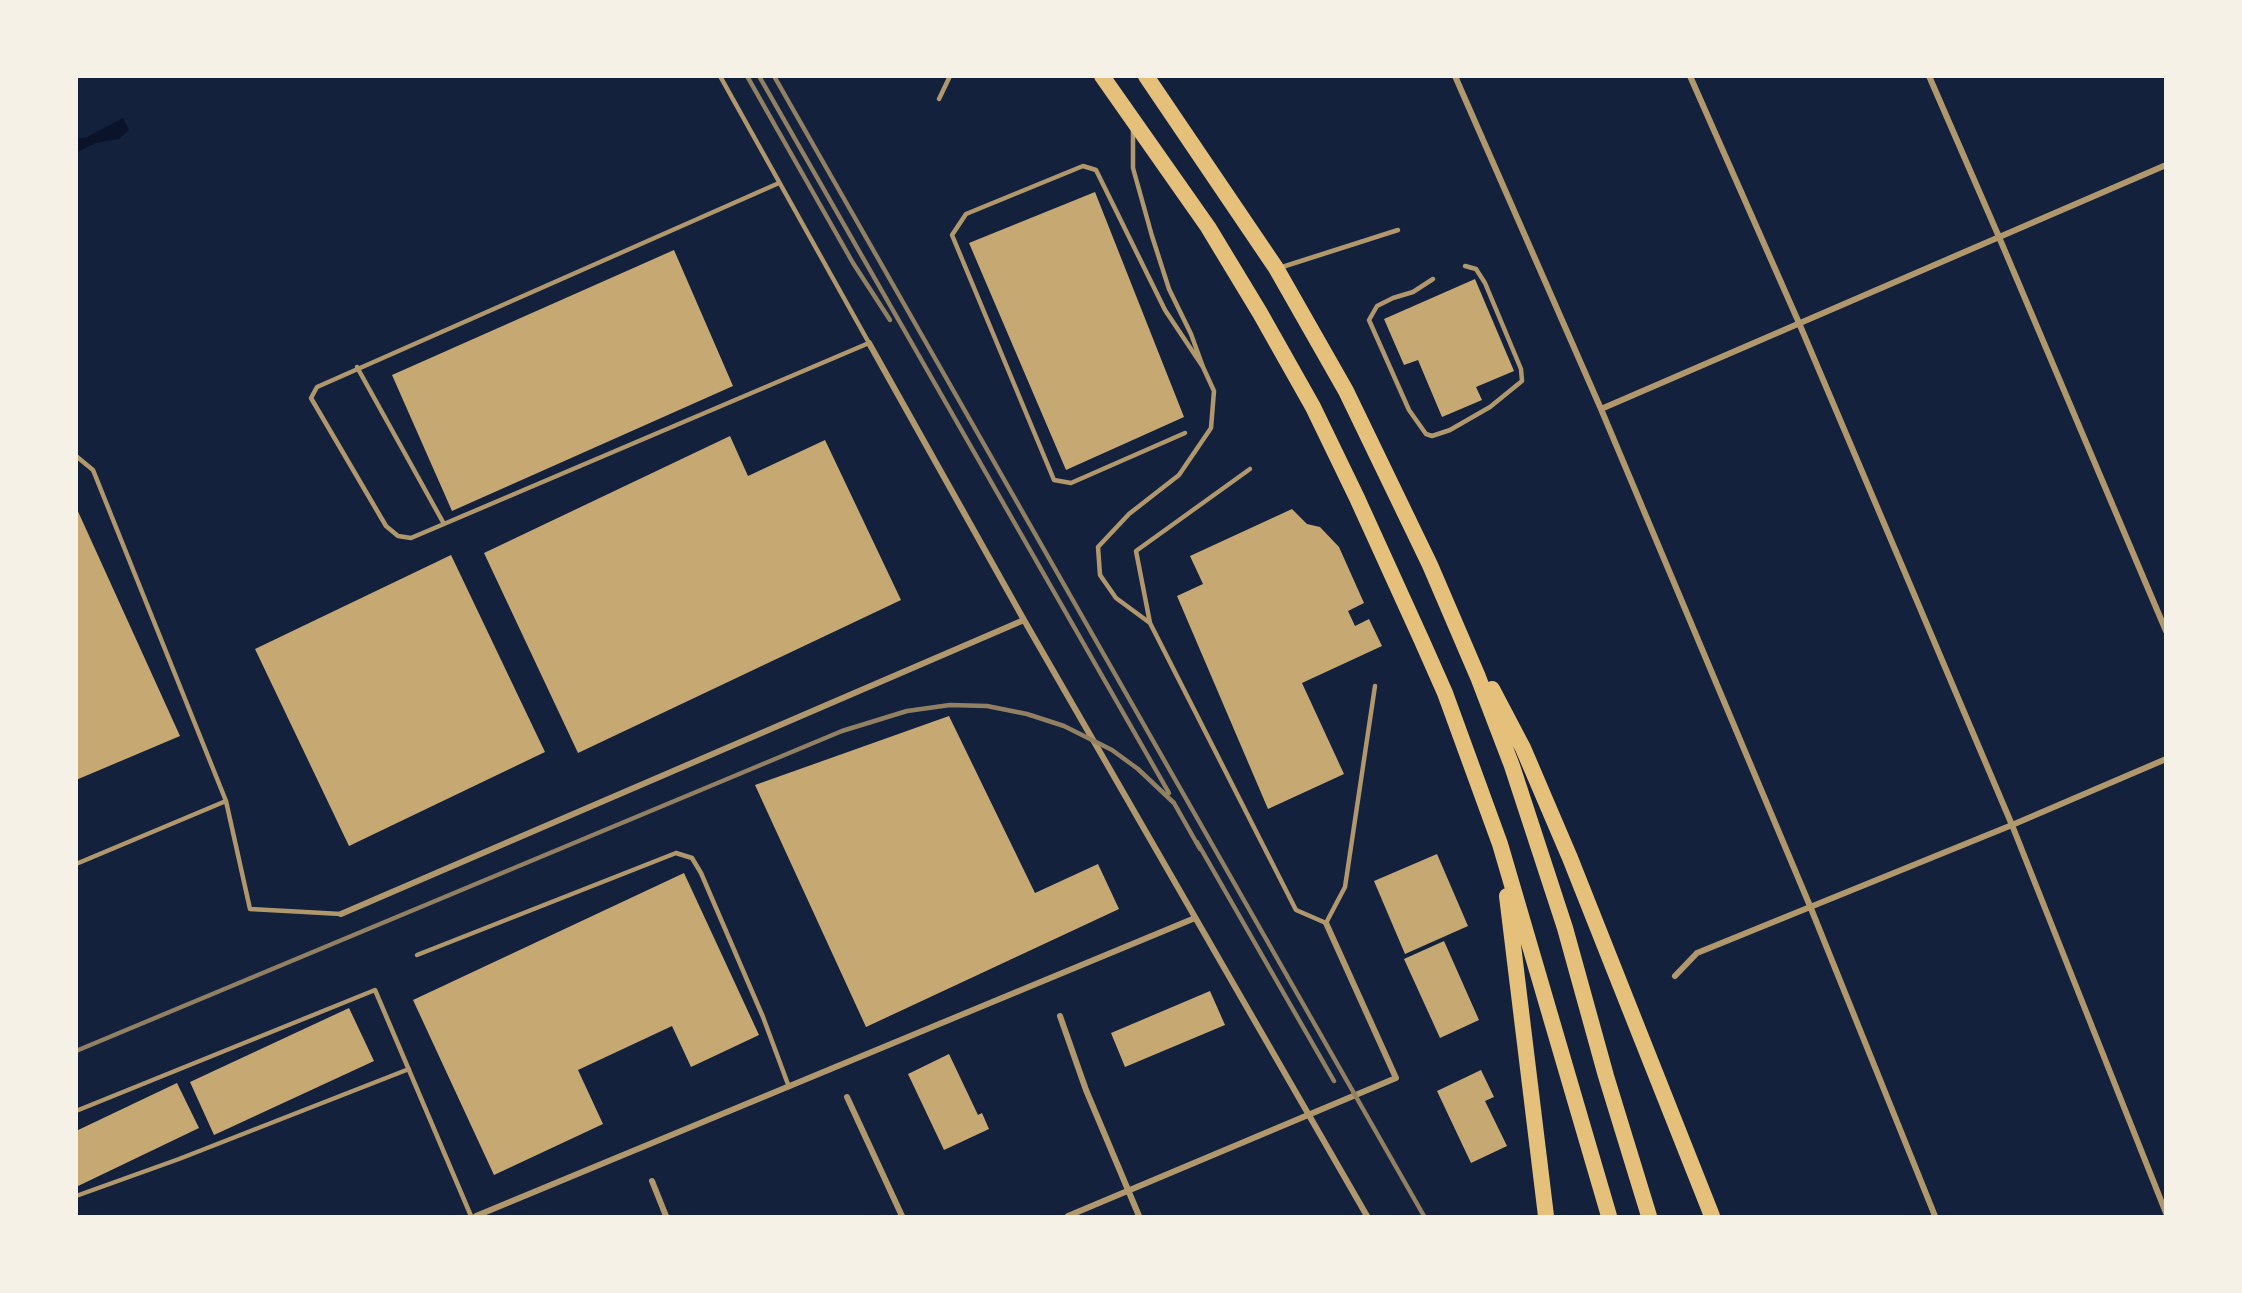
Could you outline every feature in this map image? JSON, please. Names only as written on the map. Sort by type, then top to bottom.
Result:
[{"type":"highway","points":[[1102,76],[1208,227],[1313,407],[1357,498],[1440,683],[1500,844],[1609,1216]]},
{"type":"highway","points":[[1146,76],[1276,268],[1346,391],[1430,565],[1523,748],[1570,858],[1712,1216]]},
{"type":"highway","points":[[1430,565],[1478,677],[1512,766],[1564,928],[1649,1216]]},
{"type":"highway","points":[[1500,844],[1546,1216]]},
{"type":"street","points":[[1455,76],[1601,410],[1810,906],[1935,1216]]},
{"type":"street","points":[[1690,76],[1799,323],[2012,825],[2166,1213]]},
{"type":"street","points":[[1929,76],[2000,237],[2166,631]]},
{"type":"street","points":[[1601,410],[2166,165]]},
{"type":"street","points":[[869,343],[1024,620],[1367,1216]]},
{"type":"street","points":[[341,914],[1024,620]]},
{"type":"street","points":[[1675,976],[1697,953],[2012,825],[2166,759]]},
{"type":"street","points":[[474,1216],[1195,918]]},
{"type":"street","points":[[1068,1216],[1396,1078],[1326,923]]},
{"type":"street","points":[[1060,1016],[1086,1090],[1138,1216]]},
{"type":"street","points":[[847,1097],[902,1216]]},
{"type":"street","points":[[652,1180],[666,1216]]},
{"type":"lane","points":[[720,76],[869,343],[411,538],[398,536],[386,526],[311,398],[317,387],[779,183]]},
{"type":"lane","points":[[939,99],[950,76]]},
{"type":"lane","points":[[1134,120],[1133,168],[1169,289],[1191,334],[1214,391],[1210,428],[1179,475],[1129,514],[1098,547],[1100,575],[1116,598],[1150,623]]},
{"type":"lane","points":[[1185,433],[1071,483],[1054,480],[952,235],[966,214],[1083,166],[1096,170],[1165,310],[1203,367]]},
{"type":"lane","points":[[1276,268],[1398,230]]},
{"type":"lane","points":[[1433,279],[1413,292],[1377,306],[1369,320],[1409,410],[1426,434],[1432,436],[1450,430],[1490,407],[1522,381],[1521,369],[1485,283],[1476,269],[1465,266]]},
{"type":"lane","points":[[357,368],[444,524]]},
{"type":"lane","points":[[76,456],[93,470],[226,801],[250,909],[341,914]]},
{"type":"lane","points":[[1250,470],[1136,551],[1150,623],[1296,910],[1326,923],[1345,888],[1375,686]]},
{"type":"lane","points":[[76,864],[226,801]]},
{"type":"lane","points":[[417,955],[676,853],[692,858],[701,873],[763,1017],[789,1087]]},
{"type":"lane","points":[[76,1111],[375,990],[474,1216]]},
{"type":"lane","points":[[76,1196],[179,1159],[409,1069]]},
{"type":"water","points":[[123,118],[129,130],[119,139],[96,143],[77,152],[77,139],[87,137]]},
{"type":"building","points":[[1095,192],[1184,417],[1066,470],[969,243]]},
{"type":"building","points":[[674,250],[733,386],[452,511],[392,375]]},
{"type":"building","points":[[1475,279],[1514,371],[1476,387],[1482,400],[1442,417],[1418,360],[1404,365],[1384,319]]},
{"type":"building","points":[[730,436],[748,476],[825,440],[901,600],[578,753],[484,553]]},
{"type":"building","points":[[76,507],[180,736],[76,780]]},
{"type":"building","points":[[1292,509],[1307,524],[1320,527],[1339,547],[1364,603],[1348,611],[1355,626],[1369,619],[1382,646],[1302,683],[1344,774],[1268,809],[1177,596],[1203,584],[1190,556]]},
{"type":"building","points":[[451,555],[545,752],[349,846],[255,649]]},
{"type":"building","points":[[949,716],[1035,893],[1098,864],[1119,909],[866,1027],[755,785]]},
{"type":"building","points":[[1437,854],[1468,926],[1405,954],[1374,881]]},
{"type":"building","points":[[684,873],[759,1035],[691,1067],[672,1026],[578,1070],[603,1124],[494,1175],[413,1000]]},
{"type":"building","points":[[1444,941],[1479,1020],[1440,1038],[1404,959]]},
{"type":"building","points":[[1210,991],[1225,1025],[1125,1067],[1111,1033]]},
{"type":"building","points":[[349,1008],[374,1061],[214,1135],[190,1082]]},
{"type":"building","points":[[949,1054],[978,1115],[982,1113],[989,1129],[944,1150],[908,1074]]},
{"type":"building","points":[[1481,1070],[1494,1097],[1485,1101],[1507,1146],[1471,1163],[1437,1091]]},
{"type":"building","points":[[177,1083],[199,1128],[76,1187],[76,1131]]},
{"type":"railway","points":[[747,76],[853,263],[890,320]]},
{"type":"railway","points":[[759,76],[1169,793]]},
{"type":"railway","points":[[774,76],[1424,1216]]},
{"type":"railway","points":[[76,1051],[842,731],[907,711],[950,705],[987,706],[1027,714],[1064,726],[1112,750],[1138,769],[1174,803],[1200,849]]},
{"type":"railway","points":[[1197,842],[1334,1081]]}]
